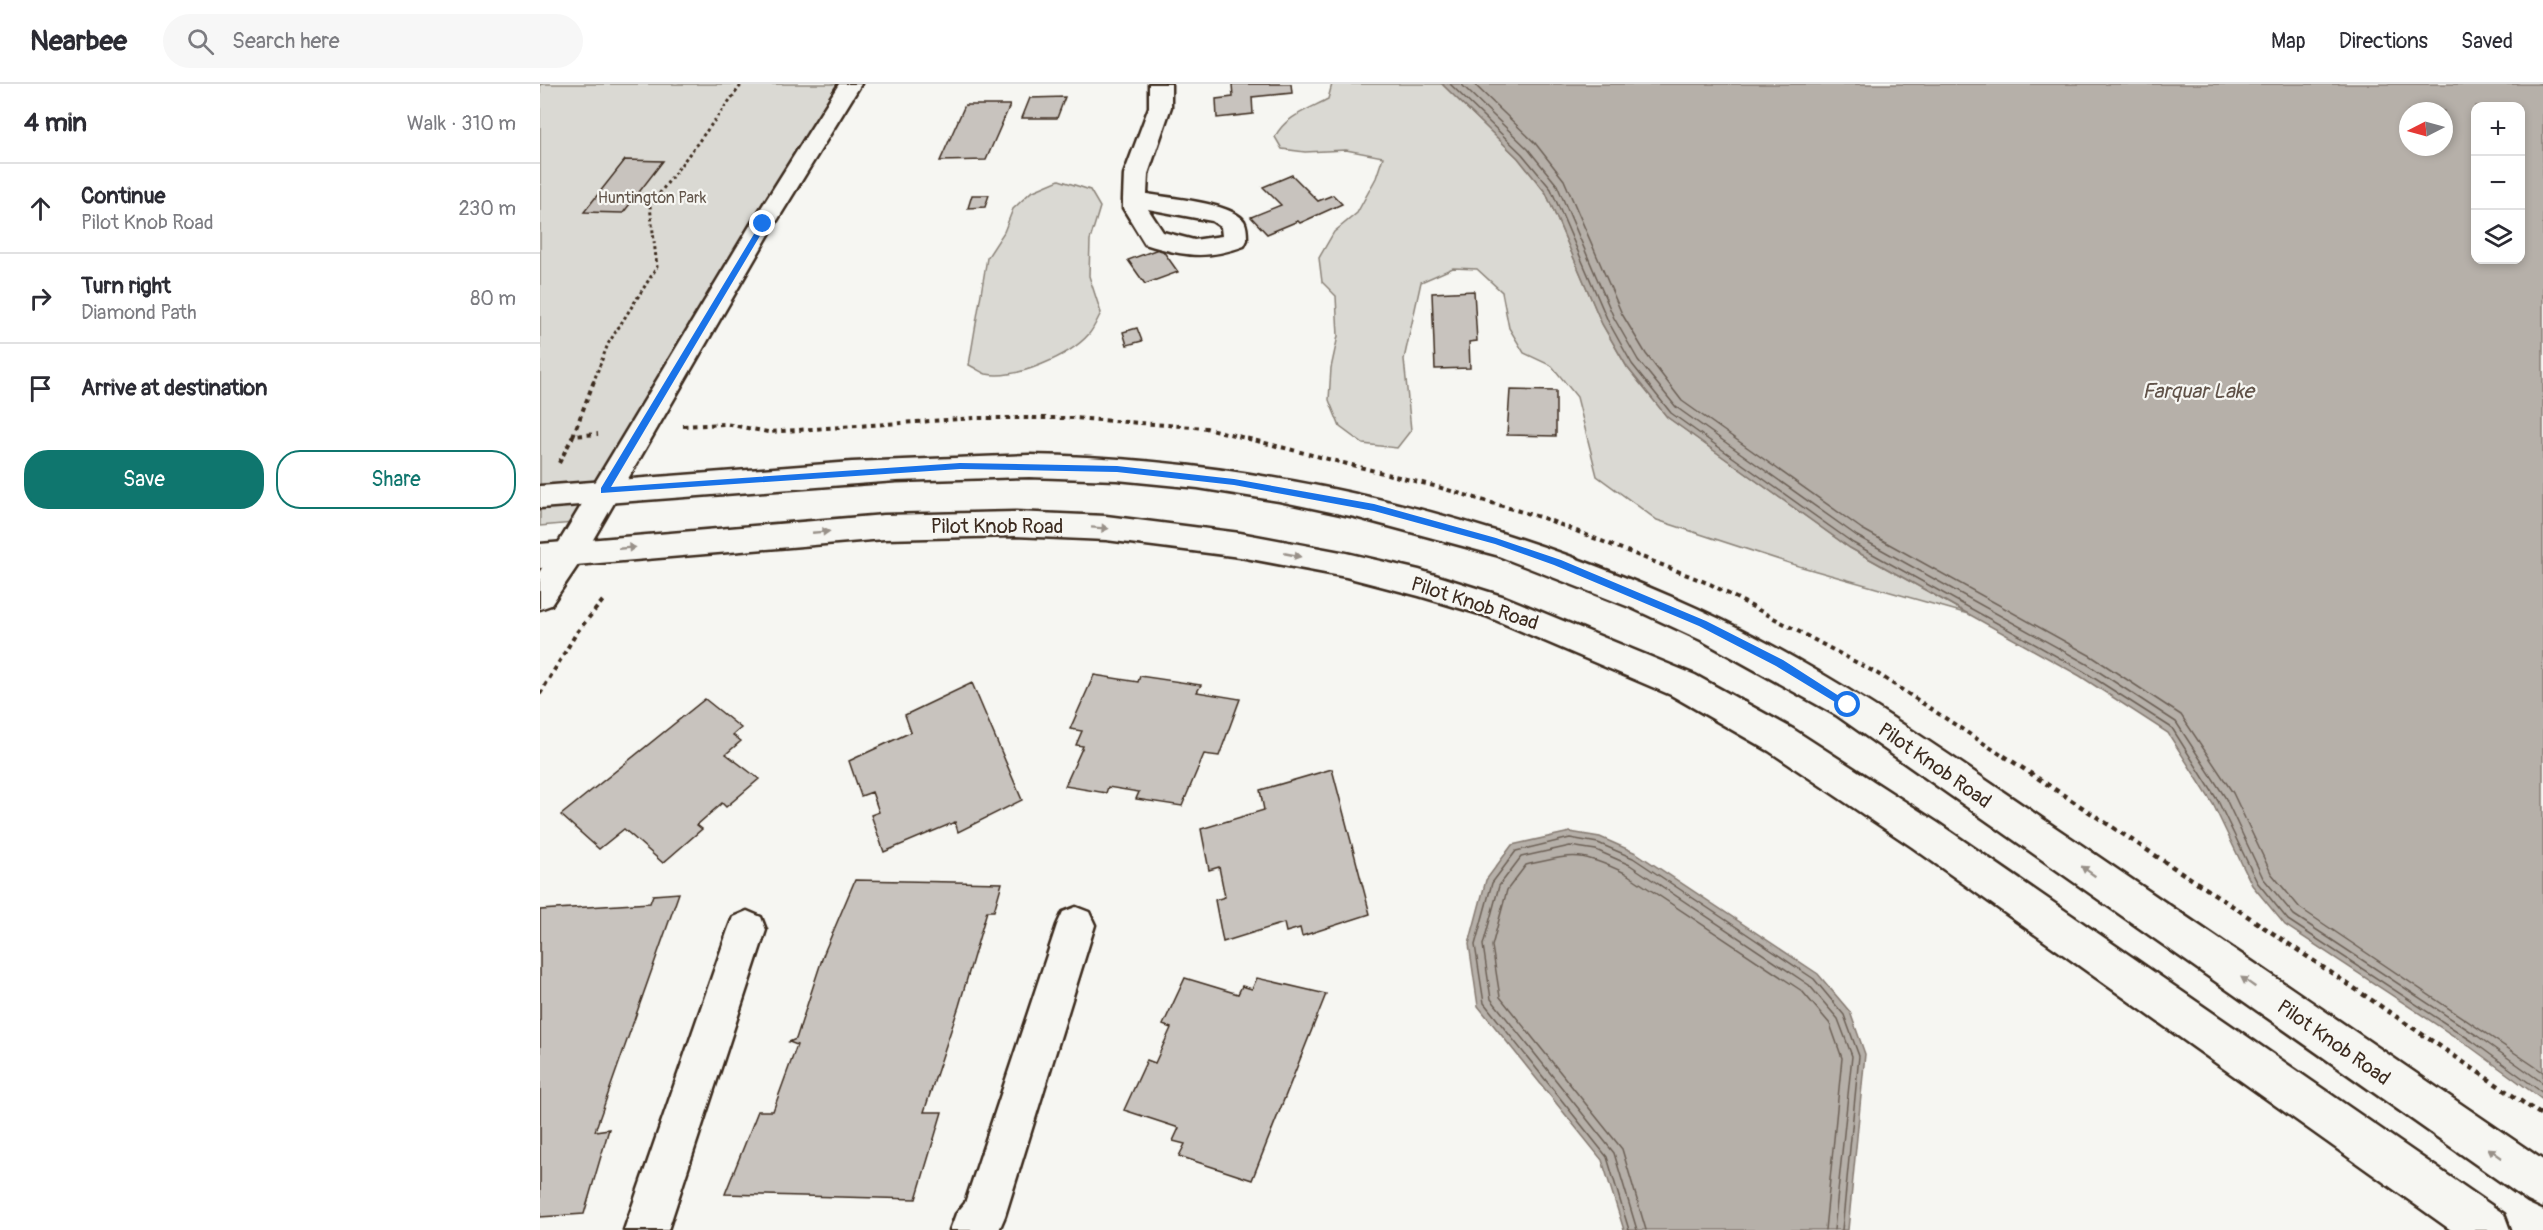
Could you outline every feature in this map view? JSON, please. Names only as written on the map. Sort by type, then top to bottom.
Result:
[{"type":"main road","points":[[540,596],[554,554],[604,491],[850,84]]},
{"type":"main road","points":[[1135,199],[1136,174],[1160,107],[1160,84]]},
{"type":"main road","name":"Pilot Knob Road","points":[[540,497],[960,466],[1117,469],[1234,482],[1374,508],[1496,541],[1557,562],[1703,623],[1780,663],[1848,705],[2543,1186]]},
{"type":"main road","name":"Pilot Knob Road","points":[[554,554],[884,526],[1016,524],[1106,528],[1240,545],[1346,565],[1419,583],[1494,606],[1683,685],[1781,740],[1925,835],[2488,1230]]},
{"type":"main road","points":[[972,1230],[983,1216],[1076,925]]},
{"type":"main road","points":[[646,1230],[747,930]]},
{"type":"path","points":[[573,436],[608,344],[657,267],[650,206],[742,84]]},
{"type":"path","points":[[540,694],[577,632],[605,598]]},
{"type":"green space","name":"Huntington Park","points":[[540,84],[853,84],[585,522],[540,526]]},
{"type":"green space","points":[[1332,84],[1442,84],[1518,158],[1546,193],[1602,324],[1627,367],[1667,417],[1850,548],[1968,614],[1795,565],[1657,520],[1597,476],[1577,397],[1552,366],[1524,353],[1509,328],[1502,292],[1477,269],[1453,268],[1421,282],[1404,359],[1411,430],[1397,448],[1363,444],[1340,427],[1329,400],[1331,368],[1338,336],[1336,296],[1322,282],[1319,258],[1334,232],[1357,213],[1376,178],[1383,157],[1346,150],[1305,152],[1282,149],[1275,137],[1284,124],[1328,99]]},
{"type":"green space","points":[[1059,180],[1090,190],[1100,207],[1090,240],[1089,276],[1101,313],[1089,334],[1056,358],[1026,370],[998,375],[986,374],[969,365],[987,258],[1004,232],[1013,209],[1031,192]]},
{"type":"water","name":"Farquar Lake","points":[[1442,84],[2543,84],[2543,1100],[2469,1046],[2285,925],[2252,885],[2213,804],[2168,733],[2080,676],[1850,548],[1667,417],[1627,367],[1602,324],[1546,193],[1518,158]]},
{"type":"water","points":[[1570,832],[1600,837],[1636,853],[1818,974],[1850,1012],[1865,1054],[1848,1230],[1624,1230],[1602,1160],[1478,1006],[1469,944],[1486,880],[1512,845]]},
{"type":"building","points":[[1232,84],[1291,84],[1292,93],[1252,97],[1253,114],[1217,118],[1216,99],[1233,97]]},
{"type":"building","points":[[1065,97],[1057,118],[1022,118],[1030,98]]},
{"type":"building","points":[[965,105],[1010,105],[986,160],[940,161]]},
{"type":"building","points":[[625,160],[663,161],[623,213],[584,212]]},
{"type":"building","points":[[1292,175],[1318,201],[1333,195],[1342,204],[1300,223],[1298,221],[1267,234],[1251,217],[1281,205],[1263,187]]},
{"type":"building","points":[[972,195],[989,195],[985,207],[968,208]]},
{"type":"building","points":[[1161,248],[1178,272],[1145,284],[1128,260]]},
{"type":"building","points":[[1474,291],[1477,341],[1469,342],[1470,368],[1435,369],[1432,293]]},
{"type":"building","points":[[1137,328],[1142,341],[1127,345],[1123,332]]},
{"type":"building","points":[[1510,390],[1556,391],[1556,436],[1507,435]]},
{"type":"building","points":[[1094,675],[1138,682],[1140,676],[1201,685],[1197,692],[1240,699],[1219,756],[1204,754],[1182,806],[1136,799],[1139,792],[1108,787],[1106,793],[1065,786],[1083,746],[1076,745],[1082,731],[1070,729]]},
{"type":"building","points":[[972,683],[1022,800],[958,832],[955,822],[884,852],[871,815],[879,812],[872,792],[861,796],[849,761],[911,732],[905,715]]},
{"type":"building","points":[[705,699],[741,728],[733,735],[741,741],[726,754],[759,779],[726,807],[722,803],[697,825],[702,829],[663,863],[624,829],[599,849],[561,815]]},
{"type":"building","points":[[1332,769],[1370,914],[1302,936],[1300,928],[1286,932],[1284,923],[1223,942],[1215,900],[1225,897],[1219,867],[1209,870],[1201,829],[1264,810],[1260,790]]},
{"type":"building","points":[[855,880],[1002,883],[994,911],[987,911],[924,1112],[942,1112],[916,1199],[725,1194],[758,1111],[773,1111],[797,1045],[789,1042],[796,1039],[824,953]]},
{"type":"building","points":[[679,893],[595,1131],[609,1129],[584,1214],[540,1217],[540,910],[650,903],[653,895]]},
{"type":"building","points":[[1185,978],[1238,994],[1242,986],[1252,989],[1257,978],[1326,994],[1252,1180],[1179,1156],[1185,1144],[1173,1141],[1179,1128],[1124,1110],[1147,1060],[1155,1063],[1171,1028],[1163,1025]]},
{"type":"route","points":[[763,224],[604,491],[960,466],[1117,469],[1234,482],[1374,508],[1496,541],[1557,562],[1703,623],[1780,663],[1848,705]]}]
